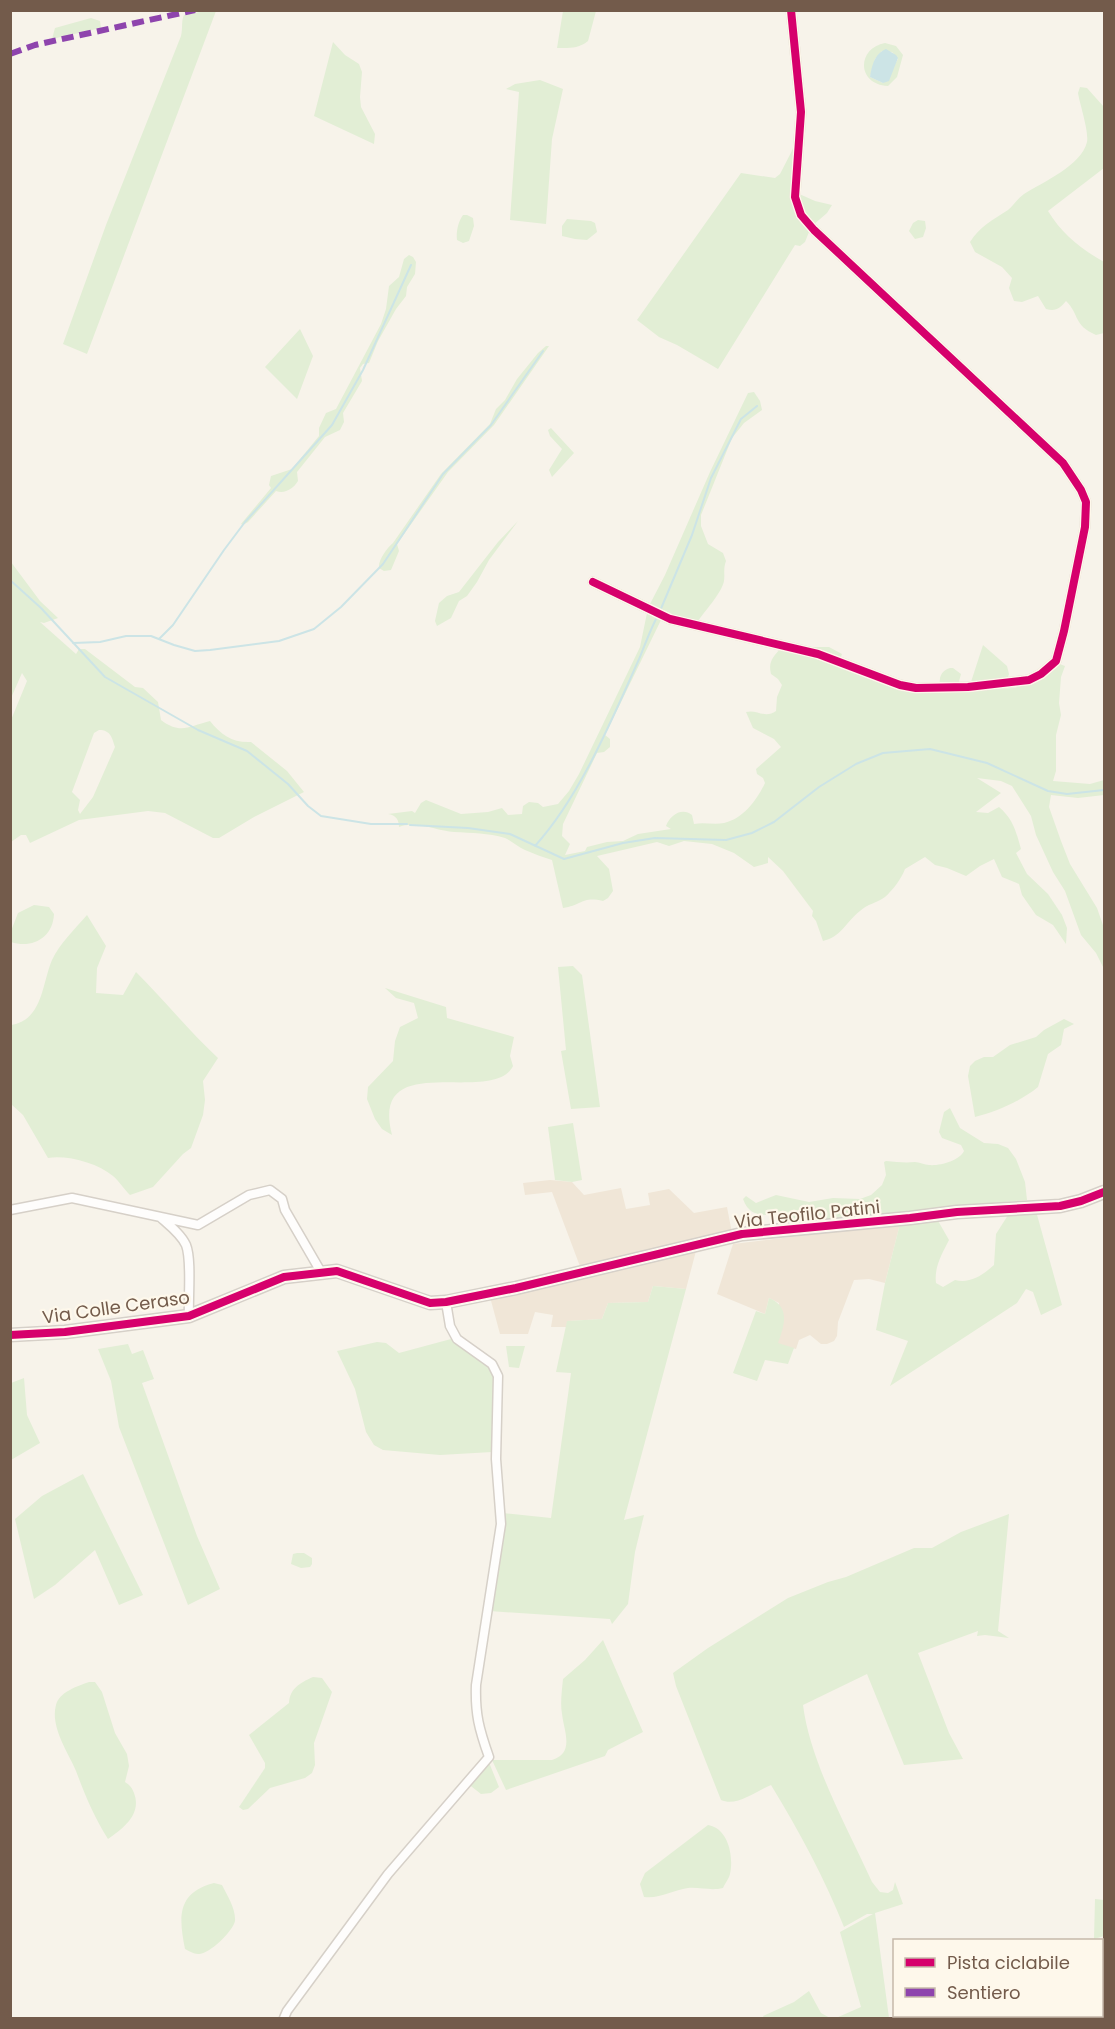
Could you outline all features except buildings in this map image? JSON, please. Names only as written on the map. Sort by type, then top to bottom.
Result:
[{"type":"street","points":[[593,582],[670,619],[818,654],[900,685],[916,688],[968,687],[1029,680],[1041,674],[1056,661],[1085,527],[1086,502],[1063,463],[814,230],[801,215],[795,197],[801,112],[791,10]]},
{"type":"street","points":[[10,1210],[72,1198],[198,1225],[249,1195],[270,1190],[282,1199],[285,1210],[321,1272]]},
{"type":"street","name":"Via Teofilo Patini","points":[[430,1303],[516,1288],[742,1234],[957,1212],[1060,1206],[1104,1192]]},
{"type":"street","points":[[159,1217],[174,1229],[186,1245],[189,1262],[189,1316]]},
{"type":"street","name":"Via Colle Ceraso","points":[[10,1335],[65,1332],[189,1316],[284,1276],[321,1272],[337,1271],[430,1303]]},
{"type":"street","points":[[284,2019],[388,1874],[489,1757],[478,1724],[476,1704],[501,1524],[496,1459],[498,1376],[492,1364],[457,1339],[450,1326],[446,1302]]},
{"type":"shaded area","points":[[550,1180],[572,1182],[584,1195],[621,1188],[626,1209],[650,1205],[648,1193],[669,1189],[694,1213],[727,1207],[732,1233],[581,1269],[552,1192],[525,1195],[523,1183]]},
{"type":"shaded area","points":[[900,1224],[885,1283],[869,1279],[854,1280],[838,1322],[837,1336],[834,1341],[827,1344],[821,1344],[810,1335],[799,1340],[796,1349],[778,1344],[779,1303],[769,1298],[765,1314],[717,1294],[733,1244]]},
{"type":"shaded area","points":[[696,1251],[686,1289],[653,1286],[648,1302],[608,1303],[602,1319],[568,1321],[566,1327],[551,1327],[553,1315],[535,1312],[528,1334],[500,1334],[490,1297]]},
{"type":"green space","points":[[216,11],[87,354],[63,344],[106,225],[181,36],[184,15]]},
{"type":"green space","points":[[563,11],[596,11],[588,41],[584,44],[577,47],[557,48]]},
{"type":"green space","points":[[91,18],[100,21],[101,28],[52,39],[55,28]]},
{"type":"green space","points":[[333,42],[345,55],[359,64],[362,72],[361,107],[375,134],[374,144],[314,116]]},
{"type":"green space","points":[[885,43],[896,46],[903,55],[897,77],[888,86],[878,84],[870,79],[866,73],[865,58],[876,46]],"holes":[[[882,51],[892,52],[898,59],[883,83],[870,77],[875,59]]]},
{"type":"green space","points":[[540,80],[563,89],[552,139],[546,224],[510,220],[519,92],[506,89],[515,84]]},
{"type":"green space","points":[[1080,87],[1087,88],[1104,107],[1104,168],[1048,211],[1059,227],[1073,240],[1104,262],[1104,333],[1096,335],[1080,324],[1066,301],[1060,307],[1052,310],[1046,309],[1038,296],[1022,302],[1014,301],[1009,288],[1012,278],[1002,267],[975,252],[970,242],[982,227],[1008,210],[1022,196],[1069,166],[1083,151],[1087,137],[1078,93]]},
{"type":"green space","points":[[798,139],[791,197],[794,211],[809,232],[805,242],[800,246],[795,245],[718,369],[659,337],[637,320],[741,173],[775,178],[780,174]]},
{"type":"green space","points":[[797,193],[832,205],[827,213],[812,226],[800,210]]},
{"type":"green space","points":[[463,215],[473,218],[474,226],[469,241],[463,243],[457,240],[457,230]]},
{"type":"green space","points":[[567,219],[591,221],[595,223],[597,232],[587,240],[562,236],[562,226]]},
{"type":"green space","points":[[918,220],[925,221],[926,228],[923,237],[915,239],[909,231],[913,223]]},
{"type":"green space","points":[[409,255],[416,262],[415,274],[407,287],[406,296],[378,341],[369,363],[363,364],[360,368],[362,381],[343,413],[344,422],[340,430],[325,437],[297,472],[298,481],[294,486],[286,491],[276,491],[248,522],[241,524],[271,488],[269,485],[271,476],[292,469],[319,436],[319,428],[326,413],[336,409],[381,324],[386,309],[389,286],[399,277],[404,259]]},
{"type":"green space","points":[[300,329],[313,356],[297,399],[265,367]]},
{"type":"green space","points":[[546,346],[549,346],[494,425],[448,472],[397,544],[399,551],[391,570],[384,571],[379,568],[383,554],[441,474],[490,424],[496,409],[505,400],[517,379]]},
{"type":"green space","points":[[754,392],[760,401],[762,410],[744,423],[732,438],[701,515],[701,526],[708,544],[723,553],[726,561],[723,586],[696,624],[669,615],[650,604],[748,393]]},
{"type":"green space","points":[[551,428],[574,453],[552,477],[549,470],[562,449],[550,436],[548,430]]},
{"type":"green space","points":[[518,521],[489,560],[467,596],[459,601],[451,618],[437,626],[435,621],[439,603],[447,596],[459,592],[498,542]]},
{"type":"green space","points":[[11,562],[40,601],[58,618],[44,623],[40,622],[76,654],[79,649],[85,649],[135,687],[143,688],[158,702],[161,720],[168,725],[185,728],[210,721],[228,737],[251,742],[287,771],[304,792],[254,817],[219,838],[213,838],[165,813],[148,811],[79,820],[30,843],[26,835],[21,835],[11,842],[11,720],[27,681],[22,673],[11,698]],"holes":[[[99,730],[106,731],[110,735],[115,747],[93,797],[80,814],[78,810],[80,800],[72,792],[94,733]]]},
{"type":"green space","points":[[647,613],[661,620],[605,735],[610,739],[610,747],[604,752],[597,753],[563,824],[562,836],[570,844],[565,855],[585,851],[587,847],[607,842],[623,841],[638,834],[671,829],[666,826],[668,822],[680,812],[692,815],[694,824],[724,823],[743,813],[754,802],[765,783],[763,778],[757,774],[756,769],[781,747],[774,739],[753,728],[746,712],[768,714],[776,711],[777,697],[782,685],[771,674],[770,666],[781,648],[809,655],[813,647],[829,647],[842,654],[838,665],[901,689],[1014,688],[1033,682],[1057,663],[1065,666],[1061,677],[1059,703],[1061,715],[1056,735],[1056,771],[1053,781],[1090,784],[1104,780],[1104,795],[1078,798],[1051,795],[1049,807],[1070,864],[1097,908],[1104,928],[1104,969],[1096,953],[1081,935],[1065,891],[1053,872],[1036,835],[1031,816],[1012,786],[1001,781],[977,778],[1001,793],[976,812],[988,813],[999,807],[1008,816],[1016,831],[1021,849],[1016,853],[1027,874],[1048,894],[1062,915],[1067,928],[1066,944],[1053,925],[1036,915],[1022,895],[1019,884],[1002,877],[994,859],[966,876],[935,865],[925,857],[905,869],[897,884],[885,897],[863,909],[839,933],[823,941],[812,916],[813,911],[783,871],[768,857],[768,863],[754,867],[734,853],[712,844],[684,841],[669,846],[657,842],[597,856],[609,869],[613,891],[603,901],[586,900],[563,908],[552,860],[525,850],[499,836],[448,831],[419,825],[399,827],[396,818],[388,814],[412,811],[415,813],[421,803],[426,800],[461,814],[488,812],[502,808],[508,815],[522,814],[523,806],[529,802],[538,803],[543,807],[558,804],[579,774],[640,647]]},
{"type":"green space","points":[[983,645],[1007,666],[1009,674],[1007,680],[970,685]]},
{"type":"green space","points":[[950,668],[961,674],[958,685],[940,685],[941,675]]},
{"type":"green space","points":[[34,905],[49,907],[54,914],[50,929],[34,943],[11,942],[11,931],[18,913]]},
{"type":"green space","points":[[87,915],[106,946],[97,968],[96,993],[123,995],[136,972],[218,1058],[203,1081],[205,1100],[203,1115],[191,1148],[153,1187],[130,1195],[113,1176],[99,1167],[73,1159],[48,1158],[23,1115],[11,1104],[11,1025],[22,1022],[30,1016],[40,999],[55,954]]},
{"type":"green space","points":[[573,966],[582,975],[600,1107],[571,1109],[561,1051],[566,1050],[558,967]]},
{"type":"green space","points":[[385,988],[446,1007],[447,1018],[514,1037],[510,1056],[513,1066],[501,1077],[482,1082],[436,1082],[415,1085],[398,1092],[390,1108],[392,1135],[382,1129],[367,1099],[368,1087],[393,1061],[395,1041],[400,1027],[418,1018],[414,1003],[396,998]]},
{"type":"green space","points":[[1064,1019],[1074,1024],[1064,1029],[1061,1045],[1048,1054],[1038,1087],[1008,1105],[975,1117],[968,1076],[970,1066],[984,1057],[993,1057],[1010,1045],[1036,1037]]},
{"type":"green space","points":[[950,1108],[960,1128],[984,1143],[998,1144],[1008,1148],[1016,1159],[1025,1182],[1027,1200],[793,1225],[794,1218],[787,1215],[765,1215],[753,1212],[743,1199],[746,1196],[756,1203],[776,1195],[809,1202],[833,1198],[860,1199],[871,1195],[882,1185],[886,1175],[884,1162],[886,1161],[933,1165],[954,1160],[964,1151],[961,1145],[942,1138],[939,1132],[944,1112]]},
{"type":"green space","points":[[573,1123],[582,1180],[572,1182],[555,1180],[548,1127]]},
{"type":"green space","points":[[1036,1211],[1062,1305],[1041,1315],[1033,1292],[1026,1289],[1017,1303],[890,1386],[908,1341],[876,1330],[900,1224],[937,1219],[949,1240],[936,1272],[936,1283],[943,1287],[955,1280],[966,1281],[976,1278],[994,1265],[996,1234],[1010,1212]]},
{"type":"green space","points":[[653,1286],[686,1289],[624,1520],[644,1515],[635,1552],[628,1604],[612,1624],[610,1619],[489,1611],[502,1513],[551,1518],[571,1373],[556,1372],[567,1321],[602,1319],[608,1303],[648,1302]]},
{"type":"green space","points":[[769,1298],[781,1306],[783,1312],[784,1324],[778,1343],[794,1348],[788,1364],[765,1360],[757,1381],[733,1373],[756,1311],[765,1314]]},
{"type":"green space","points":[[451,1339],[464,1344],[476,1353],[495,1374],[492,1452],[440,1455],[383,1450],[374,1445],[366,1432],[355,1389],[337,1351],[377,1342],[386,1343],[399,1353]]},
{"type":"green space","points":[[128,1344],[132,1354],[143,1350],[154,1379],[142,1383],[197,1536],[220,1589],[188,1605],[119,1427],[111,1381],[98,1349]]},
{"type":"green space","points":[[506,1346],[525,1346],[519,1368],[509,1367]]},
{"type":"green space","points":[[24,1378],[27,1415],[40,1443],[11,1460],[11,1383]]},
{"type":"green space","points":[[83,1474],[143,1595],[119,1605],[95,1550],[55,1585],[34,1599],[15,1519],[42,1496]]},
{"type":"green space","points":[[1009,1514],[998,1631],[1009,1638],[977,1636],[978,1631],[918,1653],[949,1733],[963,1759],[904,1765],[867,1674],[803,1705],[813,1749],[841,1818],[872,1882],[880,1892],[888,1893],[893,1890],[895,1882],[903,1904],[875,1913],[889,2018],[836,2018],[861,2007],[840,1932],[873,1914],[867,1914],[844,1927],[828,1890],[771,1785],[740,1800],[727,1802],[721,1800],[673,1673],[708,1648],[788,1598],[846,1577],[914,1548],[932,1548],[961,1532]]},
{"type":"green space","points":[[304,1553],[312,1558],[310,1567],[301,1568],[291,1564],[293,1554]]},
{"type":"green space","points":[[603,1640],[643,1732],[608,1750],[605,1756],[506,1790],[492,1760],[552,1760],[564,1752],[566,1741],[561,1705],[563,1679]]},
{"type":"green space","points":[[313,1677],[322,1678],[332,1692],[314,1743],[315,1765],[312,1773],[305,1778],[270,1788],[248,1809],[243,1810],[239,1807],[265,1768],[265,1763],[249,1735],[289,1703],[291,1693],[296,1687]]},
{"type":"green space","points":[[89,1682],[95,1682],[102,1692],[115,1733],[127,1754],[129,1766],[125,1782],[132,1788],[136,1801],[136,1808],[130,1820],[108,1839],[90,1806],[55,1722],[56,1705],[61,1696]]},
{"type":"green space","points":[[488,1760],[499,1787],[491,1793],[481,1794],[467,1783]]},
{"type":"green space","points":[[708,1825],[720,1831],[730,1851],[730,1874],[723,1888],[688,1888],[656,1897],[644,1897],[640,1884],[645,1873]]},
{"type":"green space","points":[[214,1883],[222,1885],[233,1907],[235,1921],[230,1931],[214,1947],[203,1953],[195,1954],[185,1949],[182,1927],[183,1908],[193,1893]]},
{"type":"green space","points":[[1095,1899],[1104,1900],[1104,1936],[1094,1939]]},
{"type":"green space","points":[[809,1991],[821,2013],[830,2018],[764,2018],[763,2016],[794,2002]]},
{"type":"water","points":[[886,49],[898,58],[889,81],[883,83],[870,77],[876,57]]},
{"type":"waterway","points":[[159,639],[173,625],[245,522],[332,425],[363,370],[411,265]]},
{"type":"waterway","points":[[73,643],[100,642],[126,636],[151,636],[195,651],[279,641],[314,629],[341,607],[383,564],[443,474],[491,425],[543,351]]},
{"type":"waterway","points":[[660,611],[692,535],[711,478],[741,419],[757,406]]},
{"type":"waterway","points":[[10,580],[41,608],[105,677],[198,730],[247,751],[288,784],[308,806],[321,816],[371,824],[407,824]]},
{"type":"waterway","points":[[535,846],[567,804],[594,756],[656,619]]},
{"type":"waterway","points":[[410,825],[468,828],[510,834],[564,859],[623,843],[655,838],[726,840],[752,833],[774,822],[819,787],[856,764],[883,753],[930,749],[987,763],[1048,791],[1067,794],[1104,790]]},
{"type":"marked path","points":[[10,54],[35,45],[195,10]]},
{"type":"cycle path","points":[[593,582],[670,619],[818,654],[900,685],[916,688],[968,687],[1029,680],[1041,674],[1056,661],[1085,527],[1086,502],[1063,463],[814,230],[801,215],[795,197],[801,112],[791,10]]},
{"type":"cycle path","points":[[10,1335],[65,1332],[189,1316],[284,1277],[337,1271],[430,1303],[446,1302],[516,1288],[742,1234],[957,1212],[1060,1206],[1104,1192]]}]
